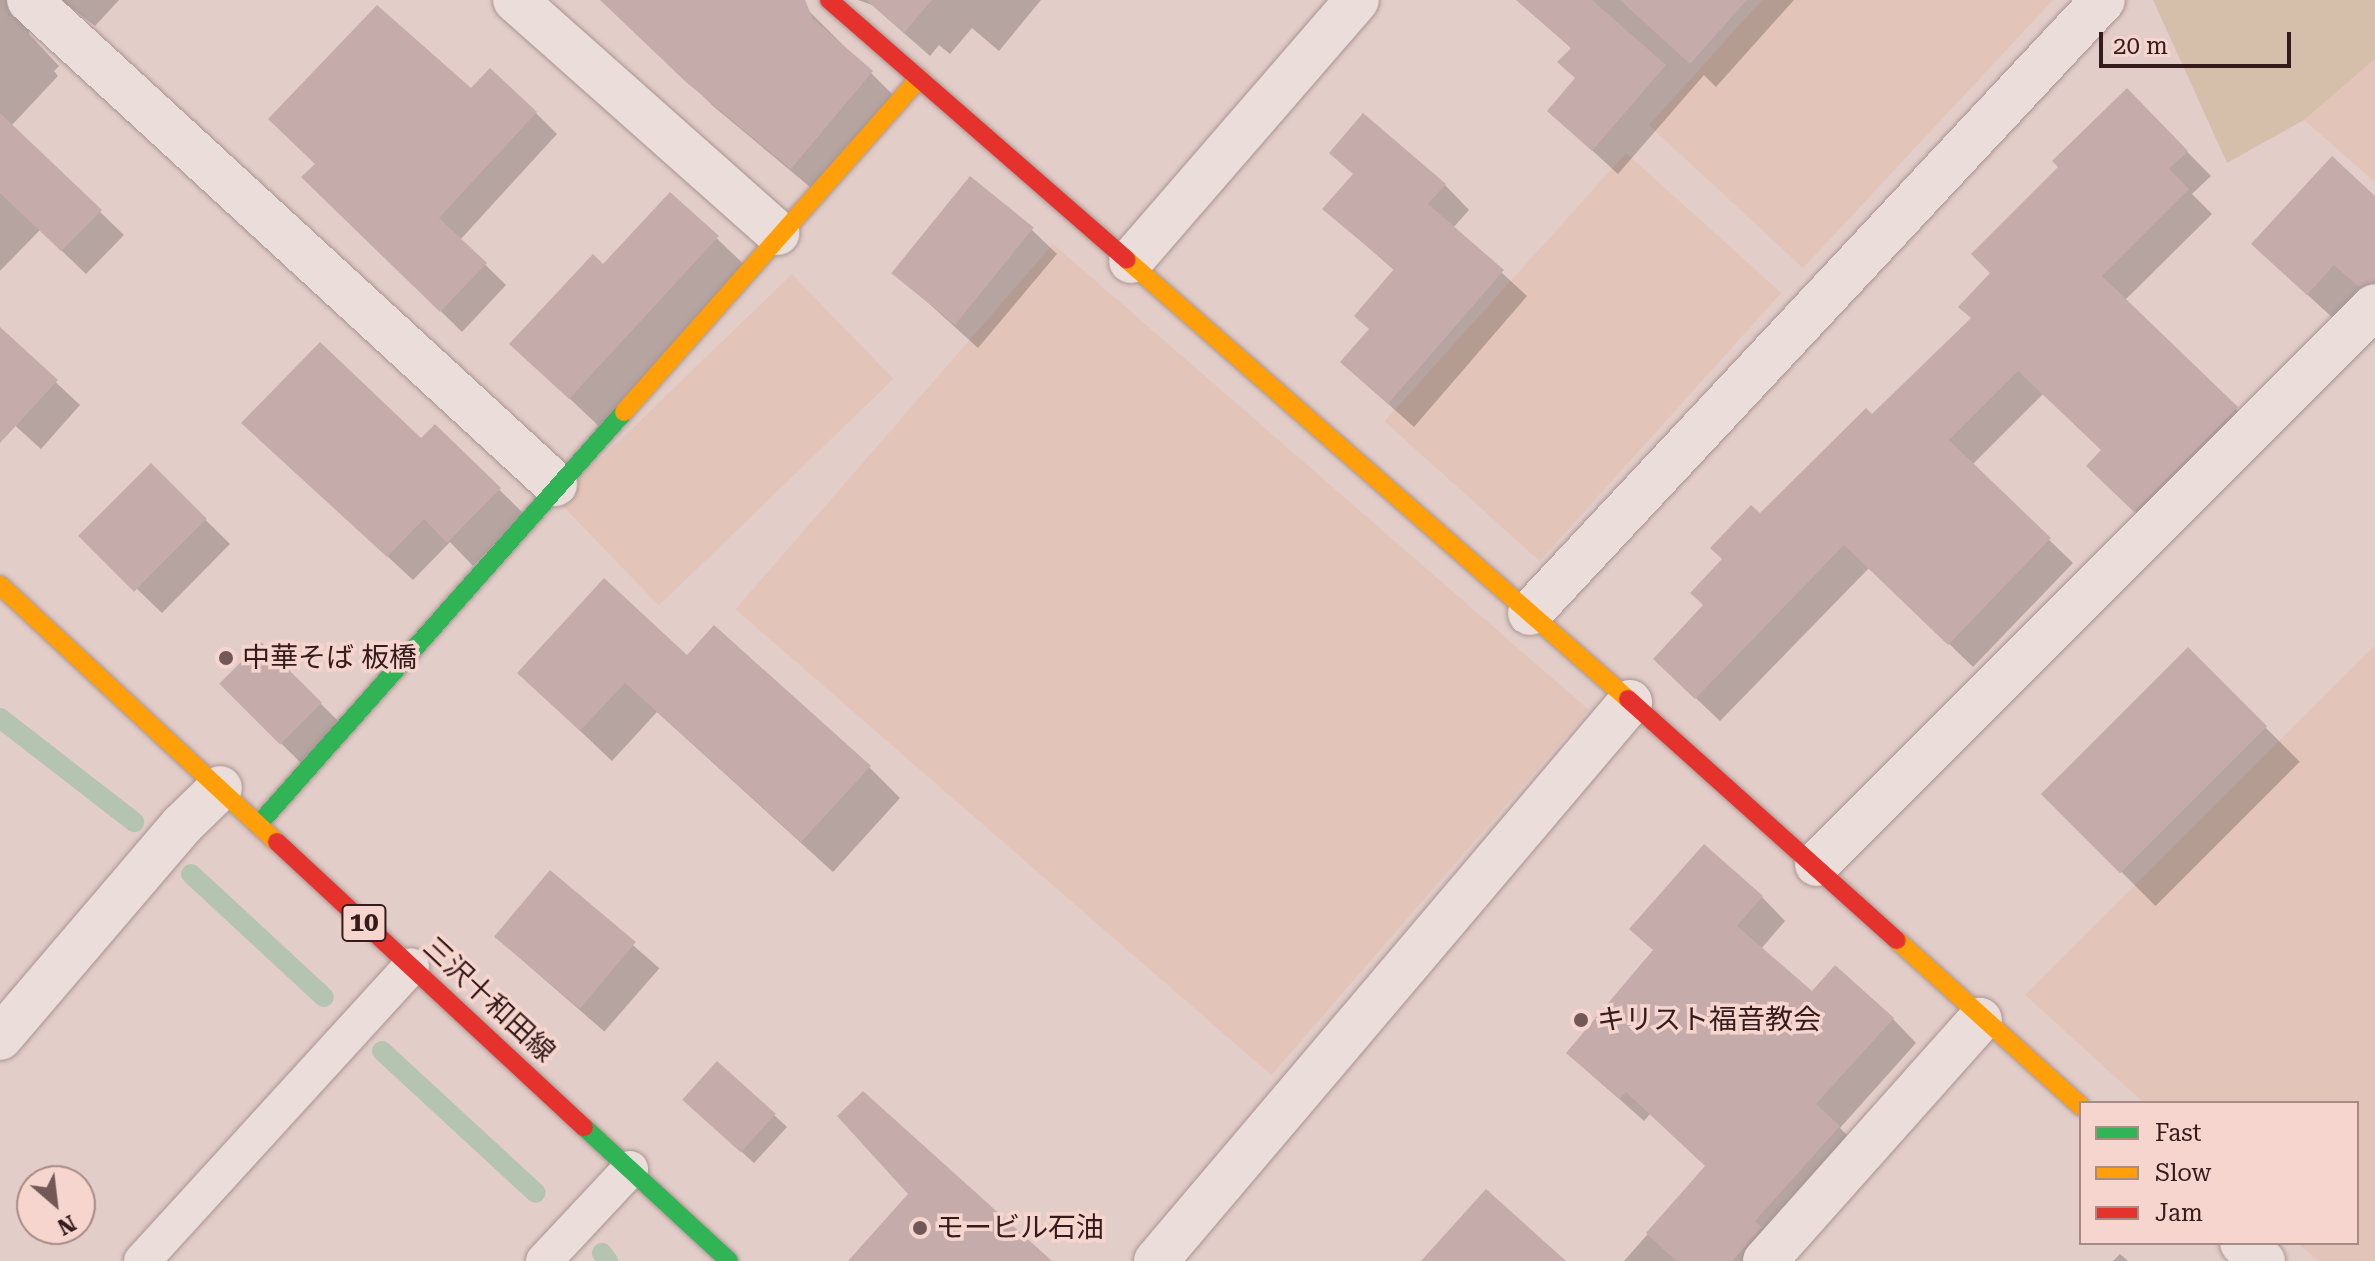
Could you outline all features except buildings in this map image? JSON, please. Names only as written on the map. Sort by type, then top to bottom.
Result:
[{"type":"street","points":[[29,0],[555,484]]},
{"type":"street","points":[[515,0],[777,233]]},
{"type":"street","points":[[829,0],[1817,864],[1980,1020],[2079,1104]]},
{"type":"street","points":[[1131,261],[1357,0]]},
{"type":"street","points":[[1530,613],[2103,0]]},
{"type":"street","points":[[258,825],[777,233],[919,78]]},
{"type":"street","points":[[1817,864],[2375,306]]},
{"type":"street","name":"三沢十和田線","points":[[0,585],[729,1261]]},
{"type":"street","points":[[1156,1261],[1630,702]]},
{"type":"street","points":[[0,1038],[220,788]]},
{"type":"street","points":[[1765,1261],[1980,1020]]},
{"type":"street","points":[[2244,1245],[2263,1261]]},
{"type":"lane","points":[[142,1261],[411,966]]},
{"type":"lane","points":[[544,1261],[630,1169]]},
{"type":"shaded area","points":[[1762,0],[2053,0],[1803,268],[1649,125]]},
{"type":"shaded area","points":[[2153,0],[2375,0],[2375,59],[2304,120],[2227,163]]},
{"type":"shaded area","points":[[2375,59],[2375,182],[2304,120]]},
{"type":"shaded area","points":[[1626,153],[1781,293],[1540,561],[1384,421]]},
{"type":"shaded area","points":[[1053,244],[1589,710],[1271,1075],[735,609]]},
{"type":"shaded area","points":[[792,274],[893,379],[659,605],[557,500]]},
{"type":"shaded area","points":[[2375,645],[2375,1261],[2318,1261],[2300,1245],[2359,1245],[2359,1101],[2142,1101],[2025,995]]},
{"type":"waterway","points":[[0,718],[134,822]]},
{"type":"waterway","points":[[191,874],[324,997]]},
{"type":"waterway","points":[[382,1051],[536,1193]]},
{"type":"waterway","points":[[602,1253],[608,1261]]},
{"type":"traffic: fast","points":[[258,825],[624,412]]},
{"type":"traffic: fast","points":[[584,1127],[729,1261]]},
{"type":"traffic: slow","points":[[624,412],[919,78]]},
{"type":"traffic: slow","points":[[1127,260],[1628,699]]},
{"type":"traffic: slow","points":[[0,585],[277,842]]},
{"type":"traffic: slow","points":[[1897,940],[2079,1104]]},
{"type":"traffic: jam","points":[[829,0],[1127,260]]},
{"type":"traffic: jam","points":[[1628,699],[1897,940]]},
{"type":"traffic: jam","points":[[277,842],[584,1127]]},
{"type":"place","name":"中華そば 板橋","points":[[226,658]]},
{"type":"place","name":"キリスト福音教会","points":[[1581,1020]]},
{"type":"place","name":"モービル石油","points":[[920,1228]]}]
